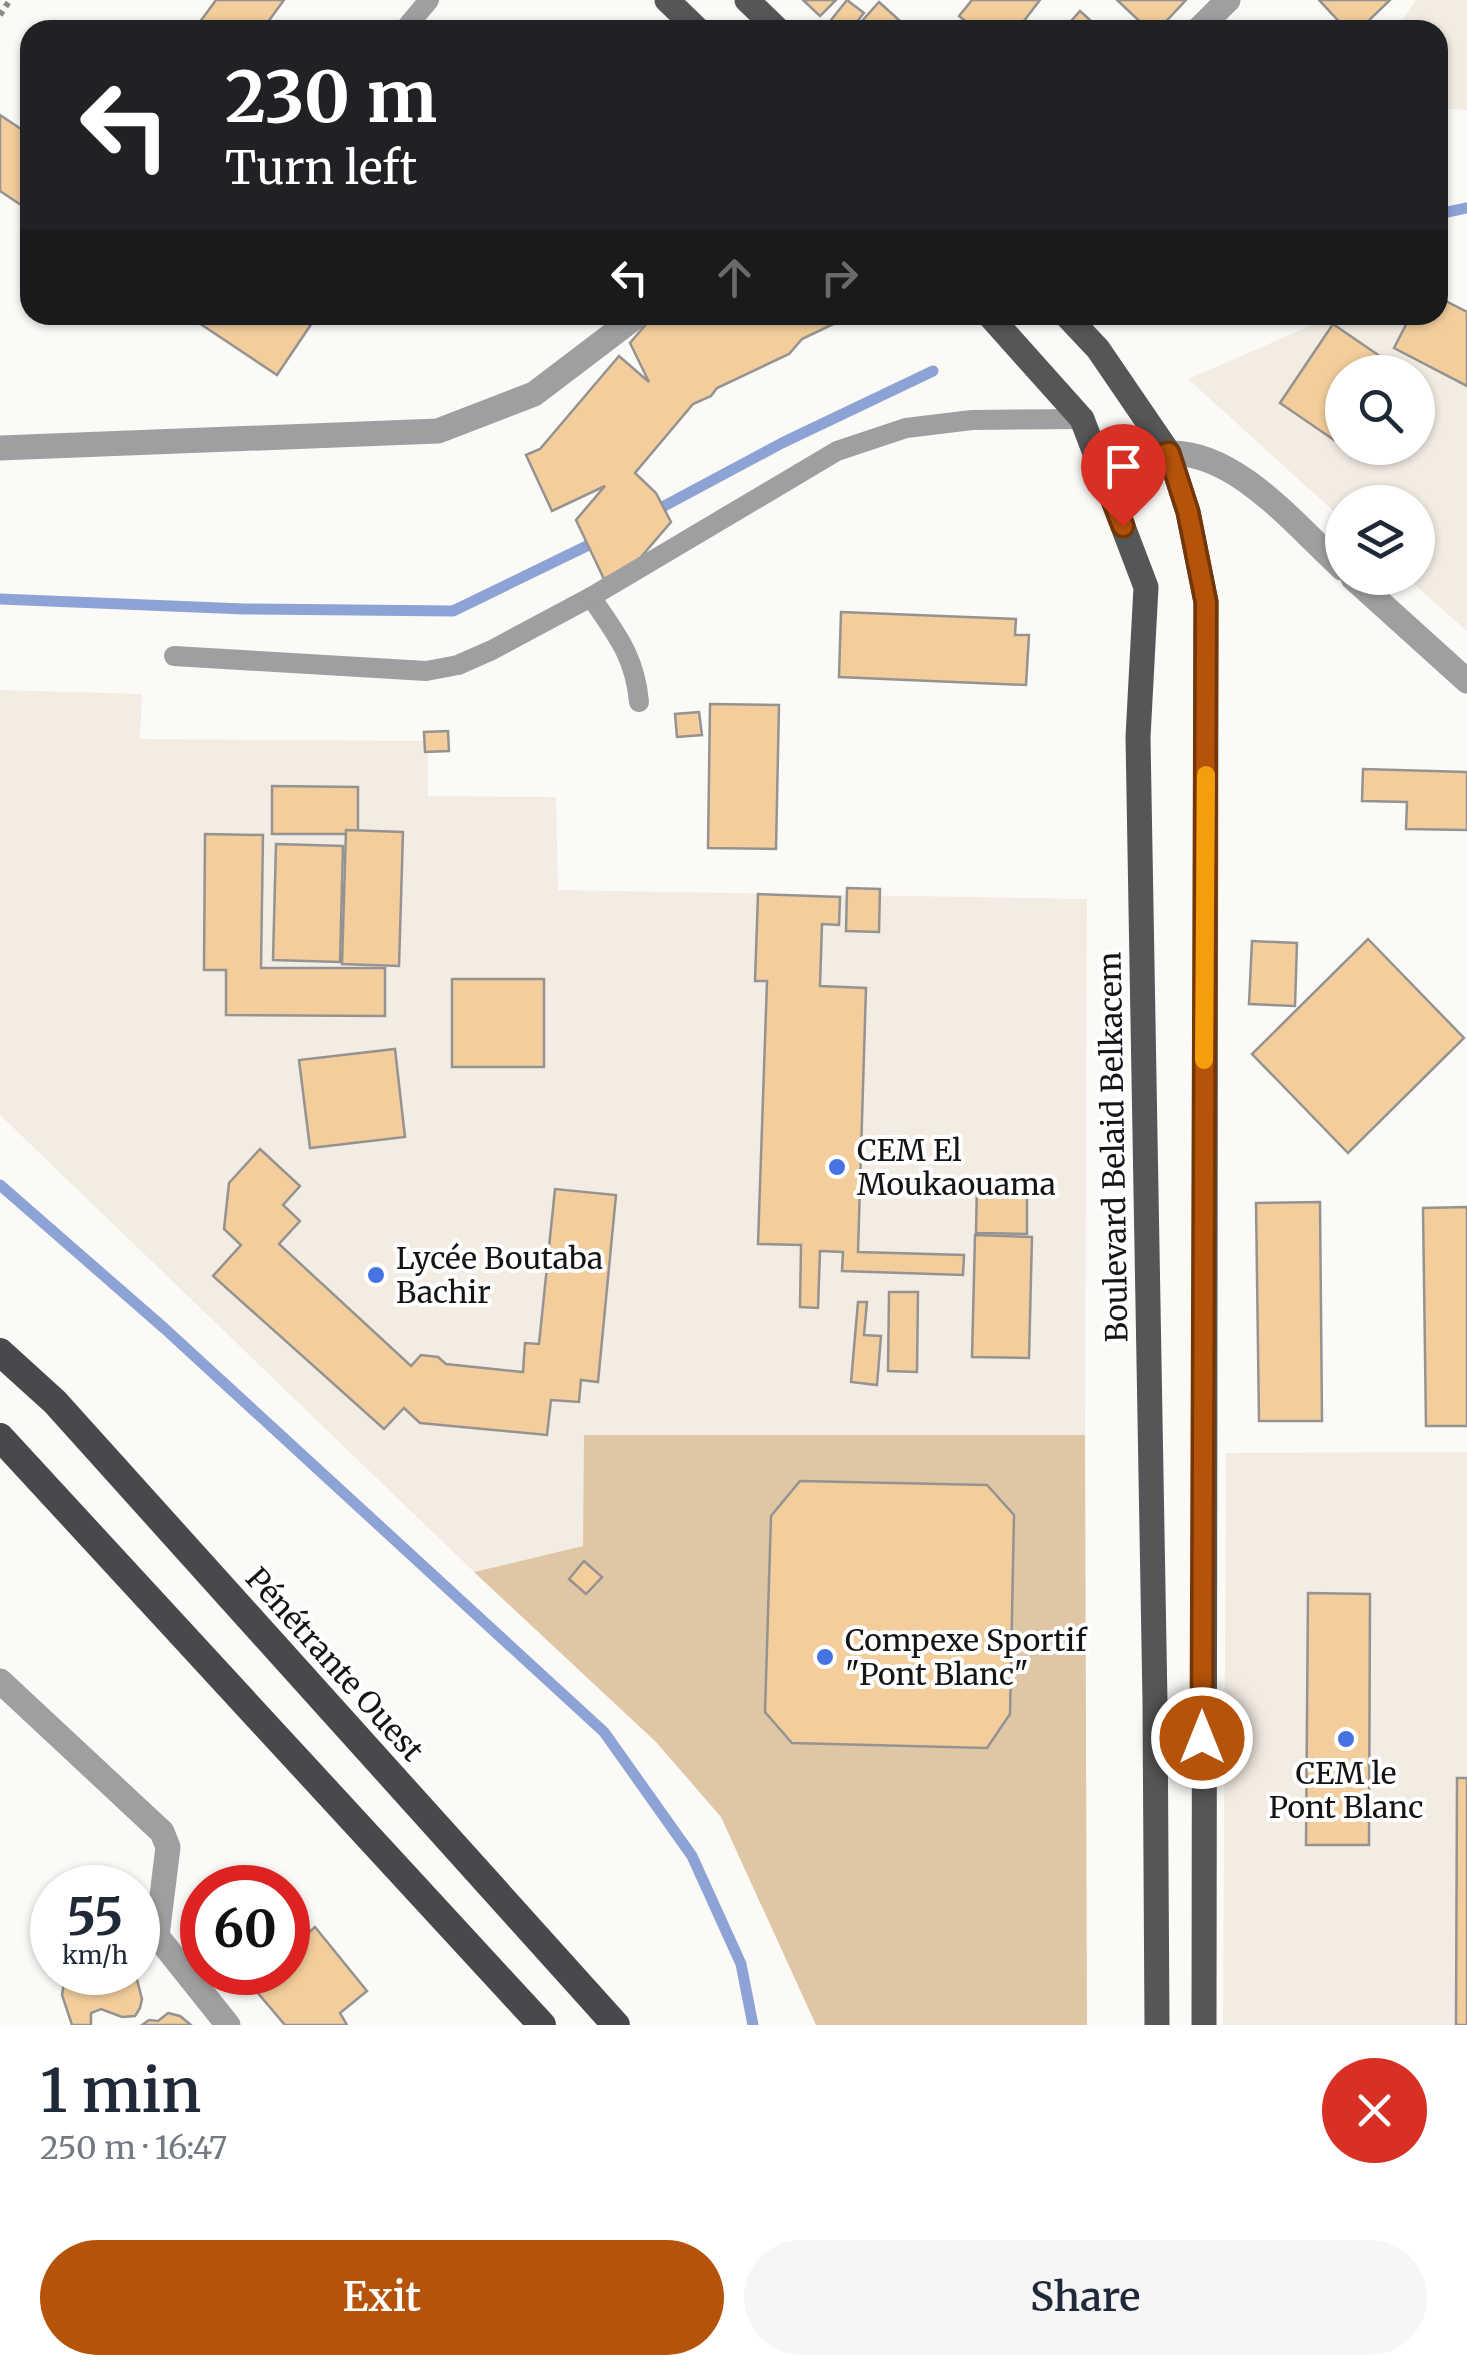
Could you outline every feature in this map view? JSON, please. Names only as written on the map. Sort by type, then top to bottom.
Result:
[{"type":"highway","name":"Pénétrante Ouest","points":[[0,1352],[55,1402],[616,2025]]},
{"type":"highway","points":[[0,1437],[542,2025]]},
{"type":"main road","points":[[667,0],[688,20]]},
{"type":"main road","points":[[747,0],[768,20]]},
{"type":"main road","name":"Boulevard Belaid Belkacem","points":[[998,325],[1082,419],[1146,587],[1138,737],[1157,2025]]},
{"type":"main road","points":[[1075,325],[1098,349],[1169,453],[1188,512],[1206,602],[1204,2025]]},
{"type":"street","points":[[1208,20],[1228,0]]},
{"type":"street","points":[[0,448],[438,431],[534,394],[625,325]]},
{"type":"street","points":[[1100,466],[1169,453],[1212,459],[1247,482],[1325,553]]},
{"type":"street","points":[[1372,595],[1467,681]]},
{"type":"street","points":[[0,1680],[162,1832],[168,1847],[158,1936],[228,2025]]},
{"type":"lane","points":[[412,20],[429,0]]},
{"type":"lane","points":[[174,656],[426,671],[458,665],[591,598],[837,451],[906,428],[972,420],[1082,419]]},
{"type":"lane","points":[[591,598],[625,646],[636,672],[638,702]]},
{"type":"path","points":[[0,15],[10,0]]},
{"type":"shaded area","points":[[1416,0],[1467,0],[1467,110],[1448,109],[1448,20],[1402,20]]},
{"type":"shaded area","points":[[1448,319],[1467,331],[1467,631],[1426,595],[1435,595],[1435,485],[1325,485],[1325,504],[1188,379],[1312,325],[1448,325]]},
{"type":"shaded area","points":[[0,690],[142,694],[140,739],[428,741],[428,796],[556,797],[558,890],[1087,899],[1085,1435],[585,1435],[583,1546],[474,1572],[0,1115]]},
{"type":"shaded area","name":"Compexe Sportif \"Pont Blanc\"","points":[[584,1435],[1085,1435],[1087,2025],[816,2025],[721,1817],[656,1742],[474,1572],[583,1546]]},
{"type":"shaded area","name":"CEM le Pont Blanc","points":[[1467,1452],[1467,2025],[1223,2025],[1226,1453]]},
{"type":"building","points":[[216,0],[284,0],[269,20],[201,20]]},
{"type":"building","points":[[803,0],[836,0],[820,16]]},
{"type":"building","points":[[847,0],[864,13],[858,20],[831,20]]},
{"type":"building","points":[[972,0],[1040,0],[1025,20],[964,20],[959,16]]},
{"type":"building","points":[[1117,0],[1186,0],[1167,20],[1138,20]]},
{"type":"building","points":[[1319,0],[1390,0],[1369,20],[1338,20]]},
{"type":"building","points":[[879,2],[899,20],[863,20]]},
{"type":"building","points":[[1080,11],[1090,20],[1072,20]]},
{"type":"building","points":[[0,115],[20,128],[20,204],[0,191]]},
{"type":"building","points":[[1448,302],[1467,312],[1467,386],[1435,369],[1435,355],[1407,355],[1394,348],[1406,325],[1448,325]]},
{"type":"building","points":[[202,325],[311,325],[277,375]]},
{"type":"building","points":[[645,325],[831,325],[802,339],[789,354],[717,388],[711,396],[693,404],[635,473],[656,493],[671,522],[635,564],[604,579],[576,520],[605,486],[552,511],[526,455],[540,449],[619,356],[649,382],[630,343]]},
{"type":"building","points":[[1334,325],[1378,355],[1325,355],[1325,434],[1280,403]]},
{"type":"building","points":[[841,612],[1016,619],[1015,635],[1029,635],[1026,685],[839,677]]},
{"type":"building","points":[[710,704],[779,705],[776,849],[708,848]]},
{"type":"building","points":[[699,712],[702,735],[677,737],[675,714]]},
{"type":"building","points":[[448,731],[449,751],[425,752],[424,732]]},
{"type":"building","points":[[1363,769],[1467,772],[1467,830],[1406,829],[1407,802],[1362,801]]},
{"type":"building","points":[[272,786],[358,787],[358,834],[272,834]]},
{"type":"building","points":[[346,830],[403,832],[399,966],[342,964]]},
{"type":"building","points":[[205,834],[263,835],[261,968],[385,968],[385,1016],[226,1015],[226,970],[204,970]]},
{"type":"building","points":[[276,844],[343,846],[340,962],[273,960]]},
{"type":"building","points":[[847,888],[880,889],[879,932],[846,931]]},
{"type":"building","points":[[758,894],[840,897],[839,925],[822,924],[820,986],[866,988],[858,1252],[964,1255],[963,1275],[842,1271],[843,1252],[820,1251],[818,1308],[800,1307],[801,1245],[758,1244],[767,981],[755,981]]},
{"type":"building","points":[[1368,939],[1464,1038],[1348,1153],[1252,1054]]},
{"type":"building","points":[[1252,941],[1297,943],[1295,1006],[1249,1004]]},
{"type":"building","points":[[452,979],[544,979],[544,1067],[452,1067]]},
{"type":"building","points":[[395,1049],[405,1137],[310,1148],[299,1060]]},
{"type":"building","points":[[260,1149],[300,1186],[283,1205],[300,1221],[279,1244],[411,1366],[421,1355],[438,1357],[446,1364],[523,1372],[525,1343],[539,1344],[555,1189],[616,1195],[598,1382],[581,1380],[579,1402],[551,1400],[547,1435],[420,1423],[404,1408],[384,1429],[213,1276],[241,1245],[224,1229],[229,1183]]},
{"type":"building","points":[[977,1182],[1027,1182],[1027,1234],[976,1233]]},
{"type":"building","points":[[1320,1202],[1322,1421],[1259,1421],[1256,1203]]},
{"type":"building","points":[[1467,1207],[1467,1426],[1426,1426],[1423,1208]]},
{"type":"building","points":[[975,1235],[1032,1237],[1029,1358],[972,1357]]},
{"type":"building","points":[[889,1292],[918,1292],[917,1372],[888,1371]]},
{"type":"building","points":[[858,1302],[867,1302],[864,1335],[881,1336],[877,1385],[851,1382]]},
{"type":"building","points":[[800,1481],[987,1485],[1014,1515],[1010,1714],[987,1748],[792,1743],[765,1712],[771,1516]]},
{"type":"building","points":[[584,1561],[602,1577],[586,1594],[569,1579]]},
{"type":"building","points":[[1308,1593],[1370,1594],[1369,1845],[1306,1845]]},
{"type":"building","points":[[1457,1778],[1467,1778],[1467,2025],[1456,2025]]},
{"type":"building","points":[[315,1927],[367,1991],[340,2013],[347,2025],[285,2025],[260,1995],[310,1995],[310,1931]]},
{"type":"building","points":[[62,1995],[141,1995],[135,2016],[122,2017],[101,2009],[91,2013],[91,2025],[72,2025]]},
{"type":"building","points":[[168,2013],[191,2025],[142,2025],[149,2020],[158,2021]]},
{"type":"waterway","points":[[1448,212],[1467,208]]},
{"type":"waterway","points":[[651,513],[782,443],[933,371]]},
{"type":"waterway","points":[[0,599],[244,609],[453,611],[599,540]]},
{"type":"waterway","points":[[0,1185],[164,1328],[604,1732],[692,1856],[741,1964],[753,2025]]},
{"type":"slow traffic","points":[[1204,1060],[1206,775]]},
{"type":"place","name":"CEM El Moukaouama","points":[[837,1167]]},
{"type":"place","name":"Lycée Boutaba Bachir","points":[[376,1275]]},
{"type":"place","name":"Compexe Sportif \"Pont Blanc\"","points":[[825,1657]]},
{"type":"place","name":"CEM le Pont Blanc","points":[[1346,1739]]},
{"type":"route","points":[[1123,526],[1100,466],[1169,453],[1188,512],[1206,602],[1202,1738]]}]
